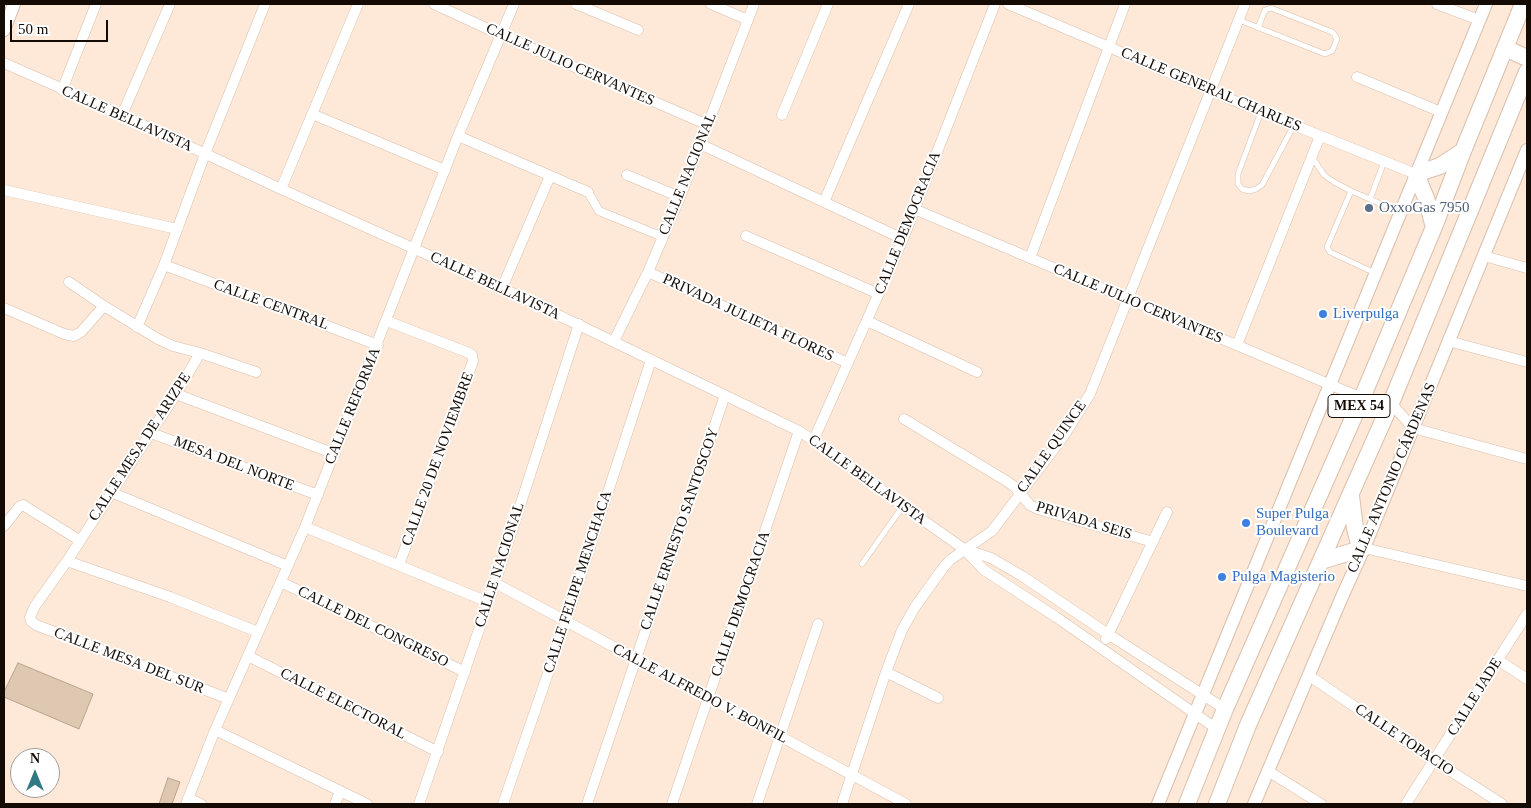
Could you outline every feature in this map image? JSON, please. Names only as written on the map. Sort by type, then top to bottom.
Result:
[{"type":"main road","name":"MEX 54","points":[[1187,804],[1225,709],[1362,398],[1434,227],[1523,4]]},
{"type":"main road","points":[[1505,48],[1527,58]]},
{"type":"main road","name":"MEX 54","points":[[1217,804],[1248,725],[1391,403],[1526,77]]},
{"type":"main road","points":[[1488,91],[1515,102]]},
{"type":"main road","points":[[1434,227],[1426,198],[1416,174],[1440,166],[1463,151]]},
{"type":"main road","points":[[1321,561],[1364,548],[1358,540],[1355,528],[1351,493]]},
{"type":"street","points":[[4,30],[14,4]]},
{"type":"street","points":[[62,90],[96,4]]},
{"type":"street","points":[[122,115],[170,4]]},
{"type":"street","points":[[137,327],[164,265],[205,154],[265,4]]},
{"type":"street","points":[[281,189],[358,4]]},
{"type":"street","name":"CALLE JULIO CERVANTES","points":[[434,4],[708,125]]},
{"type":"street","name":"CALLE REFORMA","points":[[187,801],[215,730],[288,566],[335,454],[458,136],[514,4]]},
{"type":"street","points":[[576,4],[638,30]]},
{"type":"street","points":[[711,4],[748,20]]},
{"type":"street","name":"CALLE NACIONAL","points":[[614,341],[648,272],[680,197],[754,4]]},
{"type":"street","points":[[782,115],[828,4]]},
{"type":"street","points":[[824,202],[909,4]]},
{"type":"street","name":"CALLE DEMOCRACIA","points":[[814,440],[903,239],[995,4]]},
{"type":"street","name":"CALLE GENERAL CHARLES","points":[[1008,4],[1210,91],[1416,174]]},
{"type":"street","points":[[1030,258],[1125,4]]},
{"type":"street","name":"CALLE QUINCE","points":[[842,804],[886,672],[902,630],[915,607],[943,568],[964,550],[992,531],[1063,437],[1086,400],[1099,373],[1245,4]]},
{"type":"street","points":[[1437,4],[1479,20]]},
{"type":"street","points":[[1158,804],[1486,4]]},
{"type":"street","name":"CALLE BELLAVISTA","points":[[4,63],[502,288],[799,431],[842,459],[964,550],[984,570],[1101,648],[1217,729]]},
{"type":"street","points":[[1357,77],[1441,112]]},
{"type":"street","points":[[312,114],[445,170]]},
{"type":"street","points":[[458,136],[588,192],[599,211],[663,237]]},
{"type":"street","points":[[1237,345],[1320,136]]},
{"type":"street","points":[[700,144],[903,239]]},
{"type":"street","name":"CALLE ANTONIO CÁRDENAS","points":[[1254,804],[1364,548],[1484,256],[1523,173],[1527,150]]},
{"type":"street","points":[[627,175],[680,197]]},
{"type":"street","points":[[502,288],[550,176]]},
{"type":"street","points":[[4,190],[177,229]]},
{"type":"street","name":"CALLE JULIO CERVANTES","points":[[914,210],[1362,398]]},
{"type":"street","points":[[746,236],[879,294]]},
{"type":"street","points":[[1484,256],[1527,268]]},
{"type":"street","name":"CALLE CENTRAL","points":[[164,265],[378,345]]},
{"type":"street","name":"PRIVADA JULIETA FLORES","points":[[648,272],[848,364]]},
{"type":"street","points":[[69,282],[137,327],[173,346],[256,372]]},
{"type":"street","points":[[4,308],[64,334],[74,336],[81,332],[104,306]]},
{"type":"street","name":"CALLE 20 DE NOVIEMBRE","points":[[387,321],[468,353],[472,355],[474,361],[400,565]]},
{"type":"street","points":[[868,321],[977,372]]},
{"type":"street","name":"CALLE NACIONAL","points":[[419,804],[495,583],[579,324]]},
{"type":"street","points":[[1448,341],[1527,362]]},
{"type":"street","name":"CALLE MESA DE ARIZPE","points":[[31,620],[31,614],[35,606],[68,561],[176,394],[200,353]]},
{"type":"street","name":"CALLE FELIPE MENCHACA","points":[[503,804],[566,621],[651,360]]},
{"type":"street","points":[[176,394],[335,454]]},
{"type":"street","name":"CALLE ERNESTO SANTOSCOY","points":[[586,804],[725,396]]},
{"type":"street","points":[[1391,403],[1413,428],[1527,459]]},
{"type":"street","name":"PRIVADA SEIS","points":[[904,419],[1008,482],[1030,505],[1038,509],[1153,542]]},
{"type":"street","name":"CALLE DEMOCRACIA","points":[[672,804],[799,431]]},
{"type":"street","name":"MESA DEL NORTE","points":[[151,432],[318,495]]},
{"type":"street","points":[[111,492],[288,566]]},
{"type":"street","points":[[4,526],[23,505],[80,540]]},
{"type":"street","name":"PRIVADA SEIS","points":[[1101,648],[1167,512]]},
{"type":"street","points":[[305,526],[488,602]]},
{"type":"street","points":[[1364,548],[1527,586]]},
{"type":"street","name":"CALLE BELLAVISTA","points":[[964,550],[991,558],[1022,576],[1225,709]]},
{"type":"street","points":[[68,561],[170,597],[258,632]]},
{"type":"street","name":"CALLE DEL CONGRESO","points":[[281,582],[465,672]]},
{"type":"street","name":"CALLE ALFREDO V. BONFIL","points":[[495,583],[906,804]]},
{"type":"street","name":"CALLE JADE","points":[[1406,804],[1435,762],[1527,614]]},
{"type":"street","name":"CALLE MESA DEL SUR","points":[[31,620],[36,625],[229,699]]},
{"type":"street","points":[[757,804],[818,624]]},
{"type":"street","name":"CALLE ELECTORAL","points":[[248,656],[438,752]]},
{"type":"street","points":[[1498,660],[1527,679]]},
{"type":"street","points":[[886,672],[938,698]]},
{"type":"street","name":"CALLE TOPACIO","points":[[1308,675],[1435,762],[1502,804]]},
{"type":"street","points":[[215,730],[367,804]]},
{"type":"street","points":[[1268,771],[1321,804]]},
{"type":"street","points":[[334,804],[340,791]]},
{"type":"street","points":[[187,801],[201,804]]},
{"type":"lane","points":[[1239,20],[1258,28],[1325,54],[1332,51],[1337,40],[1332,32],[1271,8],[1265,10],[1258,28]]},
{"type":"lane","points":[[1261,112],[1238,174],[1238,184],[1242,189],[1249,192],[1262,185],[1294,125]]},
{"type":"lane","points":[[1312,156],[1324,175],[1351,191],[1400,212]]},
{"type":"lane","points":[[1370,199],[1384,162]]},
{"type":"lane","points":[[1351,191],[1327,247],[1330,252],[1375,273]]},
{"type":"lane","points":[[862,564],[903,506]]},
{"type":"building","points":[[18,663],[93,694],[79,729],[4,697],[4,692]]},
{"type":"building","points":[[168,778],[180,782],[172,804],[159,804]]},
{"type":"place","name":"OxxoGas 7950","points":[[1369,208]]},
{"type":"place","name":"Liverpulga","points":[[1323,314]]},
{"type":"place","name":"Super Pulga Boulevard","points":[[1246,523]]},
{"type":"place","name":"Pulga Magisterio","points":[[1222,577]]}]
